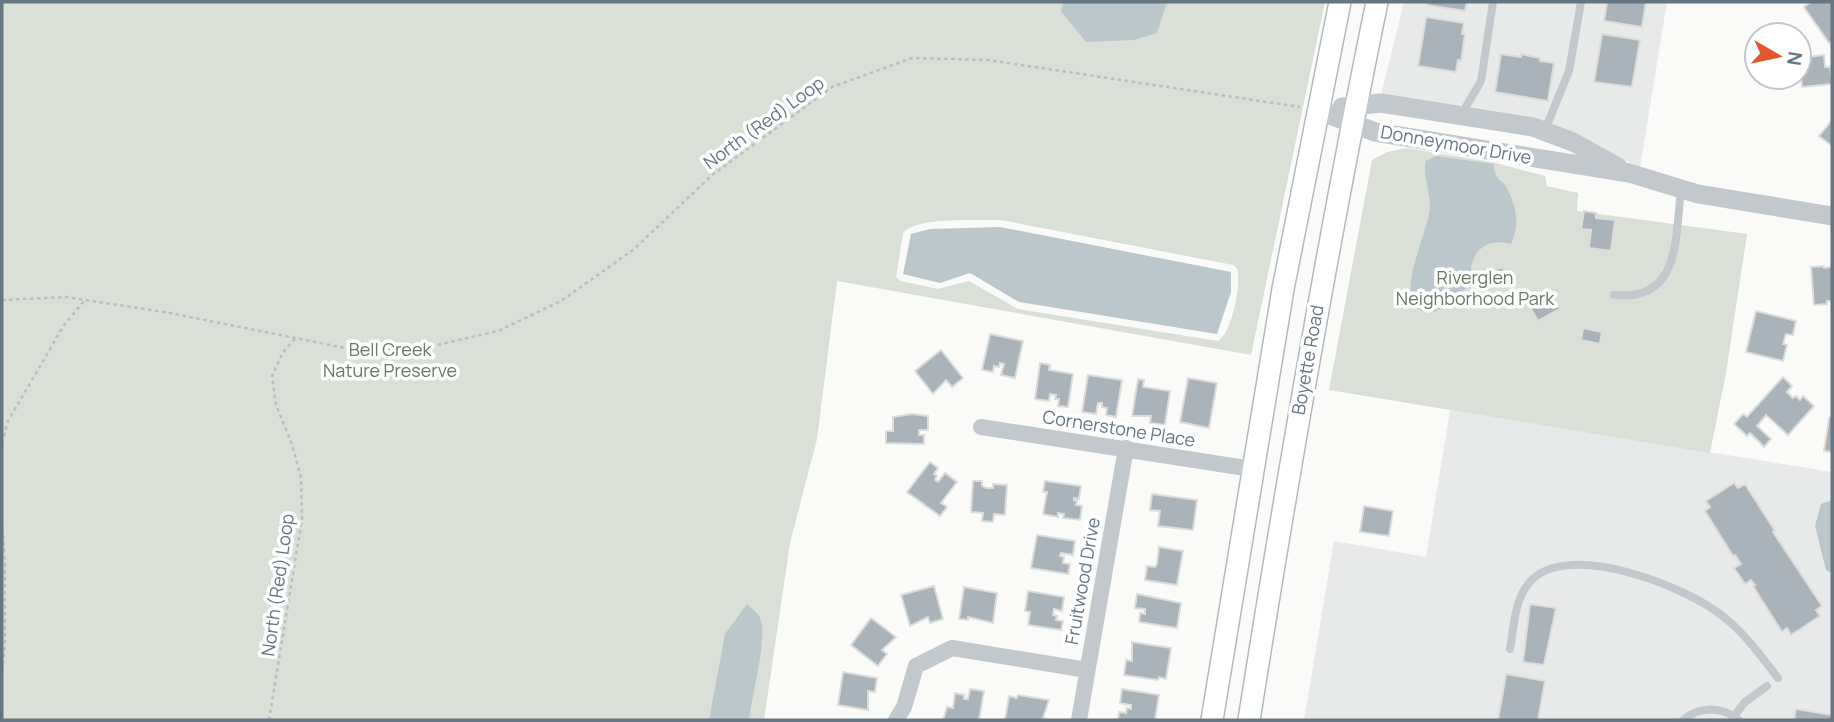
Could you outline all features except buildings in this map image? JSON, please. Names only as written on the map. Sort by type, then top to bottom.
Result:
[{"type":"main road","name":"Boyette Road","points":[[1212,720],[1283,289],[1340,2]]},
{"type":"main road","name":"Boyette Road","points":[[1249,720],[1288,470],[1377,2]]},
{"type":"street","name":"Donneymoor Drive","points":[[1354,115],[1381,103],[1510,122],[1573,142],[1629,173]]},
{"type":"street","name":"Donneymoor Drive","points":[[1318,110],[1354,115],[1375,132],[1629,173],[1681,190],[1727,200],[1832,216]]},
{"type":"street","name":"Cornerstone Place","points":[[981,427],[1252,469]]},
{"type":"street","name":"Fruitwood Drive","points":[[1079,720],[1126,448]]},
{"type":"street","points":[[896,720],[904,707],[916,666],[952,649],[1087,670]]},
{"type":"lane","points":[[1461,115],[1481,81],[1493,2]]},
{"type":"lane","points":[[1545,131],[1569,71],[1581,2]]},
{"type":"lane","points":[[1614,295],[1632,296],[1644,293],[1654,288],[1669,271],[1681,190]]},
{"type":"lane","points":[[1510,649],[1521,594],[1535,577],[1549,568],[1593,566],[1659,583],[1708,606],[1725,617],[1747,639],[1778,678]]},
{"type":"lane","points":[[1683,720],[1701,710],[1714,710],[1736,718],[1745,702],[1767,686]]},
{"type":"path","name":"North (Red) Loop","points":[[2,300],[66,297],[170,313],[355,350],[419,349],[498,331],[561,301],[633,250],[711,176],[832,87],[912,58],[988,60],[1292,106]]},
{"type":"path","points":[[2,443],[8,421],[64,325],[85,300]]},
{"type":"path","name":"North (Red) Loop","points":[[269,720],[303,519],[302,478],[276,405],[272,376],[283,352],[296,338]]},
{"type":"path","points":[[2,521],[5,642],[2,674]]},
{"type":"shaded area","points":[[1063,2],[1167,2],[1157,33],[1134,40],[1086,42],[1061,11]]},
{"type":"shaded area","points":[[1404,2],[1667,2],[1640,168],[1596,145],[1381,95]]},
{"type":"shaded area","points":[[1436,156],[1494,164],[1496,175],[1512,198],[1516,227],[1511,244],[1492,243],[1478,251],[1471,266],[1473,285],[1440,309],[1427,312],[1416,308],[1411,298],[1411,284],[1430,209],[1426,161]]},
{"type":"shaded area","points":[[1000,227],[1231,272],[1231,292],[1217,334],[1019,302],[970,273],[940,283],[903,274],[911,234],[930,229]]},
{"type":"shaded area","points":[[1450,410],[1832,472],[1832,720],[1304,720],[1334,541],[1426,557]]},
{"type":"shaded area","points":[[1832,500],[1832,573],[1826,570],[1815,526],[1821,504]]},
{"type":"shaded area","points":[[747,604],[759,616],[762,624],[759,666],[749,720],[709,720],[725,634]]},
{"type":"green space","name":"Bell Creek Nature Preserve","points":[[2,2],[1325,2],[1251,355],[837,281],[817,439],[790,543],[764,720],[2,720]],"holes":[[[949,220],[1001,220],[1233,265],[1237,268],[1238,275],[1235,307],[1228,328],[1218,341],[1018,309],[969,281],[938,289],[901,281],[896,277],[903,233],[921,224]]]},
{"type":"green space","name":"Riverglen Neighborhood Park","points":[[1407,148],[1496,163],[1545,176],[1547,186],[1578,193],[1577,211],[1747,234],[1726,373],[1710,453],[1329,390],[1372,160],[1387,152]]}]
